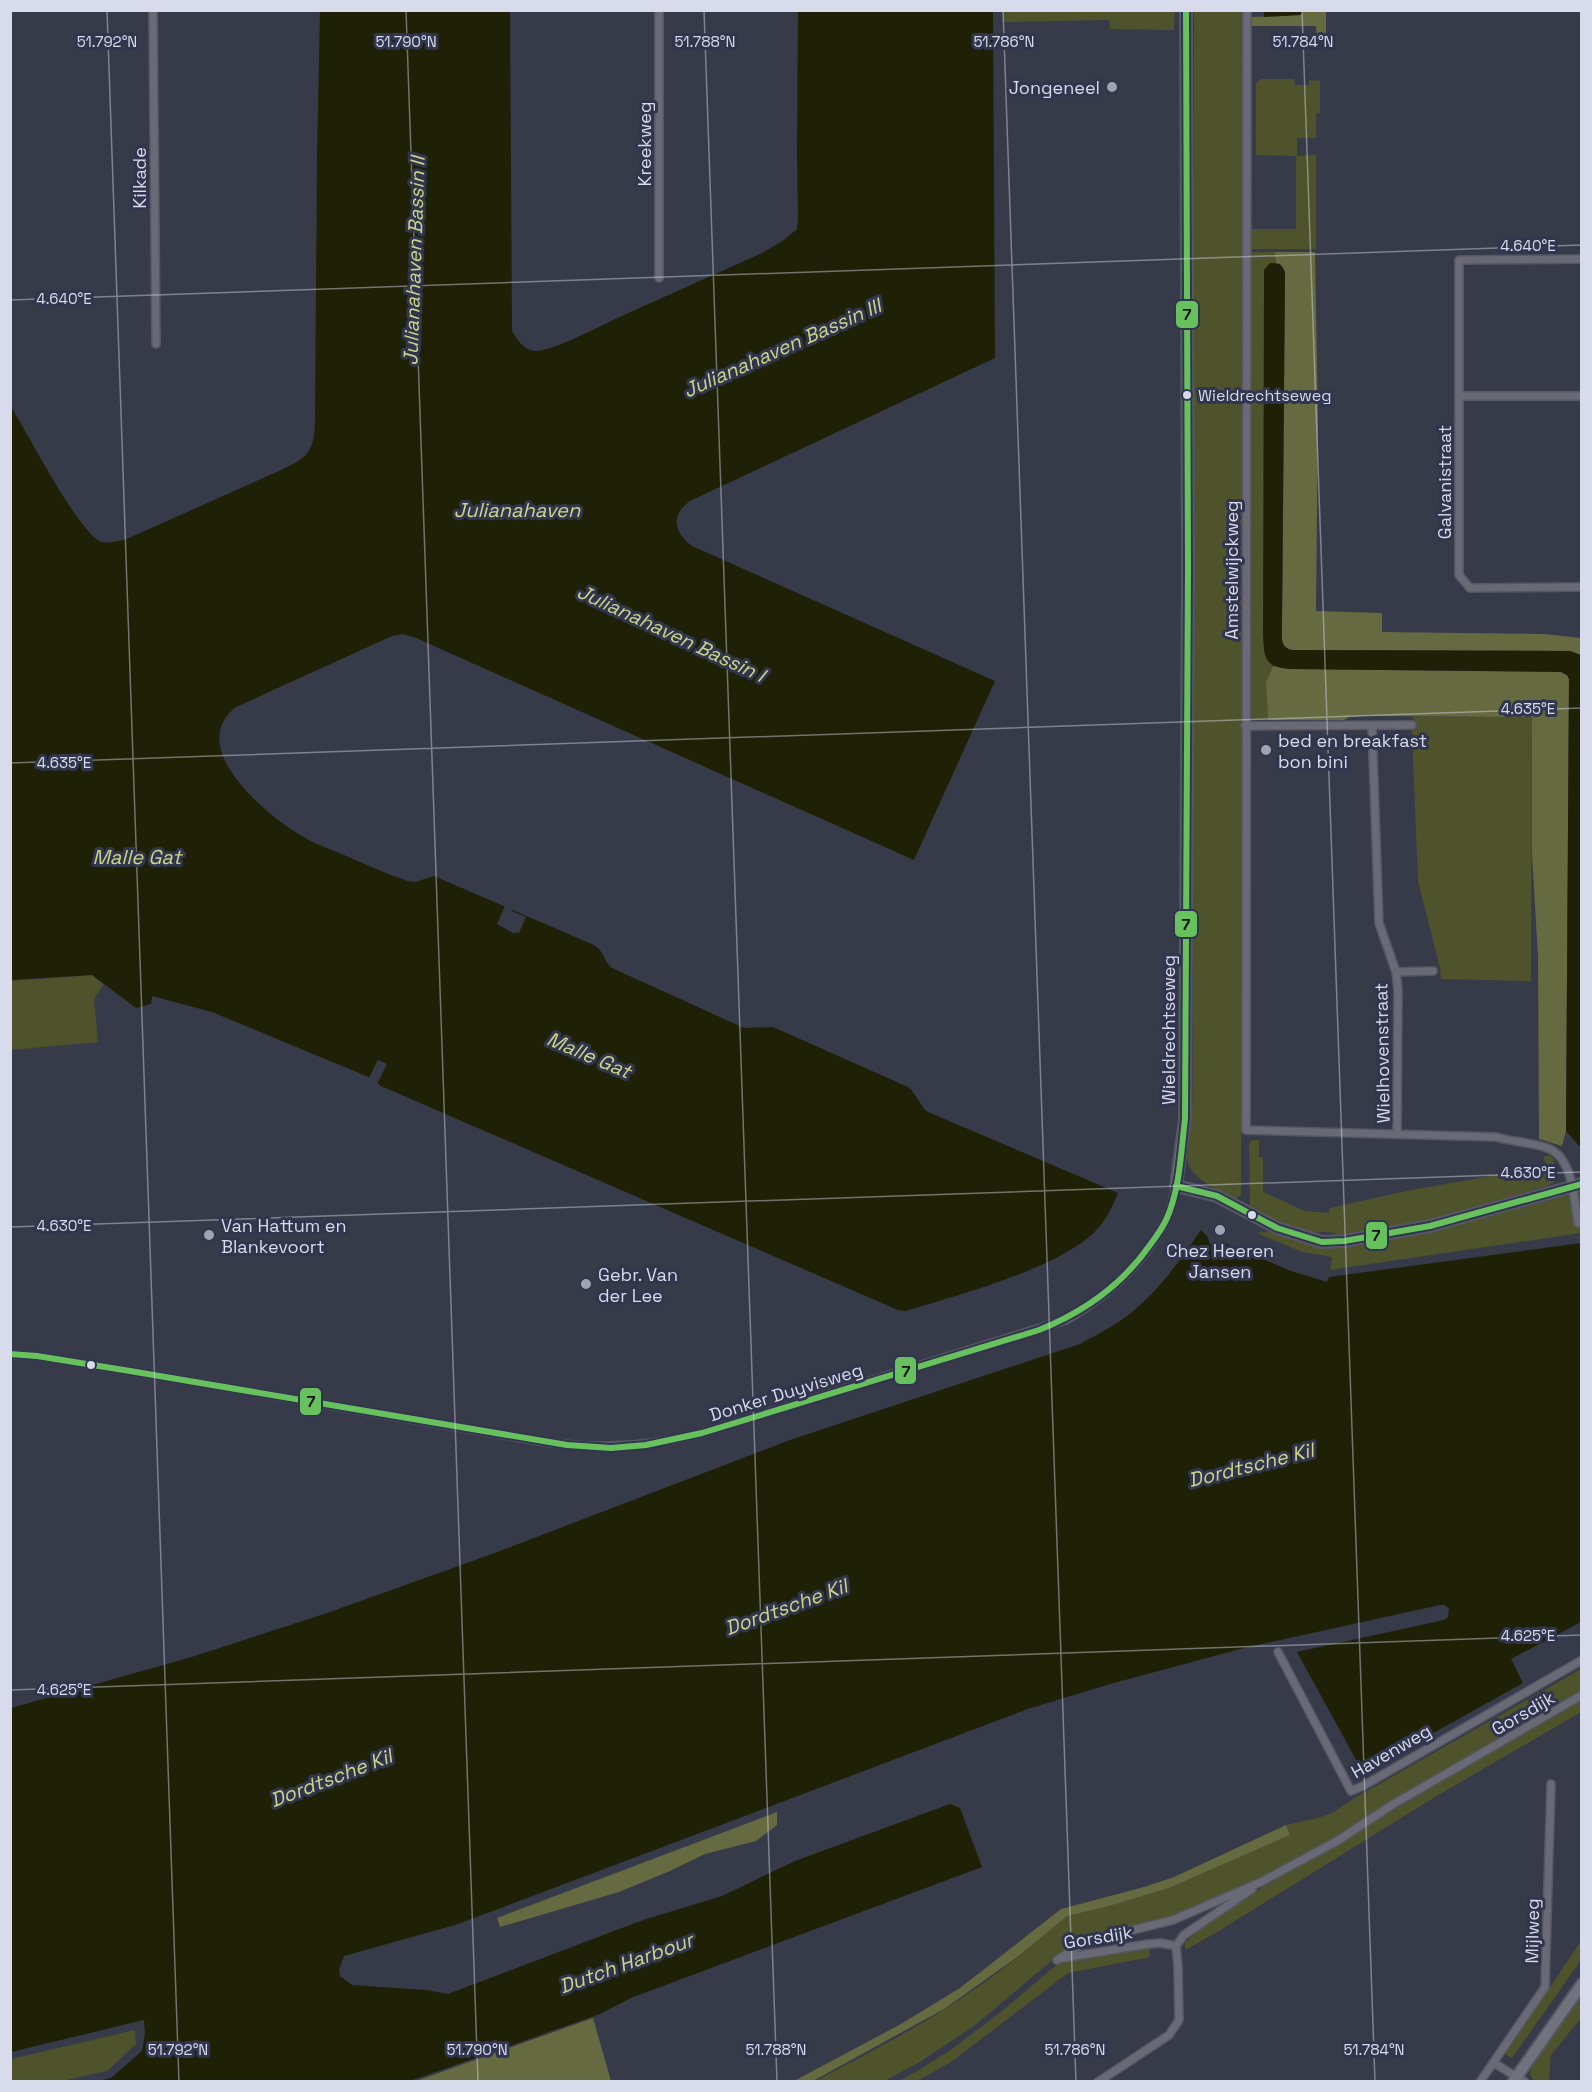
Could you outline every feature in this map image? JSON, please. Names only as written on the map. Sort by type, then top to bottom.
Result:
[{"type":"street","name":"Kilkade","points":[[153,10],[156,344]]},
{"type":"street","name":"Kreekweg","points":[[659,10],[659,278]]},
{"type":"street","name":"Wieldrechtseweg","points":[[1176,1186],[1185,1119],[1188,580],[1186,10]]},
{"type":"street","name":"Amstelwijckweg","points":[[1246,1130],[1247,10]]},
{"type":"street","name":"Galvanistraat","points":[[1581,259],[1459,260],[1459,575],[1470,588],[1581,587]]},
{"type":"street","points":[[1459,396],[1581,396]]},
{"type":"street","points":[[1245,726],[1412,725]]},
{"type":"street","name":"Wielhovenstraat","points":[[1372,726],[1379,922],[1396,972],[1398,990],[1397,1134]]},
{"type":"street","name":"Wielhovenstraat","points":[[1396,972],[1433,971]]},
{"type":"street","name":"Wielhovenstraat","points":[[1246,1130],[1496,1137],[1545,1147],[1553,1150],[1563,1159],[1577,1185],[1578,1223]]},
{"type":"street","points":[[1176,1186],[1217,1196],[1277,1228],[1322,1242],[1354,1240],[1430,1226],[1577,1185]]},
{"type":"street","name":"Donker Duyvisweg","points":[[10,1354],[120,1369],[545,1442],[588,1447],[646,1445],[702,1433],[1066,1320],[1090,1306],[1126,1275],[1146,1252],[1166,1221],[1176,1186]]},
{"type":"street","name":"Havenweg","points":[[1278,1652],[1352,1791],[1581,1660]]},
{"type":"street","name":"Gorsdijk","points":[[1261,1882],[1184,1935],[1176,1946],[1161,1943],[1148,1944],[1078,1954],[1057,1960],[1085,1942],[1173,1920],[1261,1882],[1337,1841],[1581,1695]]},
{"type":"street","name":"Mijlweg","points":[[1480,2082],[1545,1987],[1551,1784]]},
{"type":"street","points":[[1098,2082],[1169,2035],[1176,2026],[1179,2010],[1176,1946]]},
{"type":"street","points":[[1494,2062],[1518,2080],[1581,1984]]},
{"type":"shaded area","points":[[1243,10],[1241,1195],[1235,1199],[1199,1178],[1189,1166],[1187,1159],[1192,1116],[1193,1059],[1194,11]]},
{"type":"shaded area","points":[[1003,11],[1175,11],[1174,30],[1110,29],[1109,20],[1003,22]]},
{"type":"shaded area","points":[[1304,11],[1326,11],[1326,38],[1317,38],[1316,26],[1251,26],[1251,17],[1300,15]]},
{"type":"shaded area","points":[[1261,79],[1294,79],[1295,85],[1309,85],[1309,80],[1320,81],[1320,113],[1316,114],[1316,138],[1297,138],[1297,156],[1316,155],[1316,249],[1250,249],[1250,229],[1296,229],[1296,156],[1256,155],[1256,83]]},
{"type":"shaded area","points":[[1250,252],[1275,252],[1276,263],[1271,263],[1264,270],[1264,652],[1267,661],[1273,666],[1266,682],[1268,720],[1253,720],[1250,717]]},
{"type":"shaded area","points":[[1275,252],[1315,252],[1318,415],[1316,611],[1382,613],[1382,632],[1544,634],[1581,638],[1581,655],[1570,651],[1292,650],[1283,644],[1285,272],[1283,267],[1276,263]]},
{"type":"shaded area","points":[[1273,666],[1291,669],[1561,672],[1567,675],[1569,679],[1566,1131],[1562,1146],[1539,1139],[1538,957],[1532,854],[1532,717],[1364,716],[1349,717],[1344,720],[1268,720],[1266,682]]},
{"type":"shaded area","points":[[1532,716],[1531,981],[1441,979],[1418,881],[1413,717]]},
{"type":"shaded area","points":[[92,975],[104,984],[94,999],[98,1042],[11,1050],[11,981]]},
{"type":"shaded area","points":[[1252,1140],[1259,1140],[1259,1157],[1263,1157],[1263,1192],[1305,1211],[1329,1213],[1330,1208],[1406,1191],[1513,1172],[1515,1176],[1532,1171],[1533,1177],[1548,1170],[1543,1157],[1548,1155],[1553,1158],[1557,1171],[1553,1183],[1547,1186],[1435,1218],[1339,1235],[1327,1232],[1306,1233],[1286,1227],[1250,1207],[1249,1144]]},
{"type":"shaded area","points":[[1581,1192],[1581,1233],[1330,1270],[1332,1257],[1302,1252],[1259,1234],[1260,1231],[1265,1233],[1266,1231],[1311,1246],[1334,1248],[1360,1245],[1436,1231]]},
{"type":"shaded area","points":[[1581,1669],[1581,1691],[1270,1877],[1168,1919],[1078,1941],[1069,1946],[974,2026],[920,2062],[884,2081],[813,2082],[879,2048],[943,2010],[1005,1967],[1060,1919],[1169,1888],[1290,1835],[1286,1825],[1334,1812]]},
{"type":"shaded area","points":[[1581,1699],[1581,1712],[1435,1797],[1185,1950],[1185,1943],[1195,1933],[1258,1890]]},
{"type":"shaded area","points":[[777,1812],[777,1825],[756,1841],[705,1854],[619,1892],[500,1927],[497,1918]]},
{"type":"shaded area","points":[[1286,1825],[1290,1835],[1169,1888],[1067,1916],[1016,1958],[944,2009],[813,2081],[794,2081],[901,2024],[960,1988],[1061,1909],[1174,1877]]},
{"type":"shaded area","points":[[1581,1941],[1581,1960],[1512,2058],[1505,2054]]},
{"type":"shaded area","points":[[1149,1947],[1150,1956],[1146,1958],[1068,1973],[951,2062],[917,2081],[897,2082],[952,2049],[1002,2011],[1061,1961]]},
{"type":"shaded area","points":[[1581,1994],[1581,2018],[1551,2055],[1549,2081],[1534,2081],[1530,2075],[1531,2066]]},
{"type":"shaded area","points":[[593,2018],[611,2081],[416,2081]]},
{"type":"shaded area","points":[[135,2030],[136,2044],[107,2071],[62,2081],[11,2081],[11,2059]]},
{"type":"water","points":[[1264,10],[1304,11],[1300,15],[1264,17]]},
{"type":"water","points":[[320,11],[510,11],[512,331],[518,341],[535,351],[566,342],[762,253],[797,229],[798,11],[993,11],[995,358],[690,501],[679,512],[677,518],[681,535],[692,546],[995,681],[914,860],[403,634],[392,636],[236,707],[222,723],[219,741],[225,760],[236,779],[252,797],[287,826],[312,842],[408,881],[415,882],[434,876],[594,945],[612,968],[744,1028],[773,1027],[908,1087],[928,1112],[1118,1193],[1100,1226],[1084,1241],[1062,1255],[981,1288],[906,1311],[898,1310],[381,1086],[371,1078],[212,1012],[152,996],[151,1004],[136,1008],[92,975],[11,980],[10,405],[67,503],[92,535],[102,542],[129,538],[281,470],[307,454],[312,443],[315,425]]},
{"type":"water","points":[[1270,263],[1280,264],[1285,272],[1283,644],[1292,650],[1570,651],[1581,655],[1581,1148],[1566,1131],[1569,679],[1561,672],[1291,669],[1275,666],[1267,659],[1263,632],[1264,270]]},
{"type":"water","points":[[1201,1230],[1207,1236],[1210,1244],[1218,1248],[1225,1243],[1291,1271],[1327,1282],[1329,1277],[1581,1243],[1581,1622],[1511,1659],[1523,1683],[1369,1769],[1360,1767],[1297,1652],[1444,1620],[1448,1617],[1449,1609],[1445,1605],[1440,1605],[1248,1647],[1110,1684],[1028,1709],[455,1925],[344,1956],[339,1970],[340,1976],[352,1985],[427,1990],[448,1994],[643,1920],[722,1896],[795,1861],[950,1804],[960,1808],[982,1867],[631,1998],[600,2014],[410,2081],[97,2081],[111,2078],[142,2051],[145,2034],[144,2020],[11,2052],[11,1708],[195,1656],[330,1612],[492,1554],[790,1440],[1080,1344],[1118,1322],[1148,1298]]},
{"type":"pier","points":[[506,904],[513,907],[512,911],[526,917],[519,933],[515,934],[497,924]]},
{"type":"pier","points":[[378,1060],[387,1064],[376,1086],[368,1080]]},
{"type":"transit line","name":"7","points":[[10,1354],[37,1356],[130,1371],[567,1445],[611,1448],[646,1445],[702,1433],[1039,1330],[1087,1306],[1127,1273],[1152,1242],[1167,1218],[1175,1194],[1185,1119],[1188,569],[1186,10]]},
{"type":"transit line","name":"7","points":[[1176,1186],[1217,1196],[1277,1228],[1322,1242],[1344,1241],[1430,1226],[1582,1184]]},
{"type":"place","name":"Jongeneel","points":[[1112,87]]},
{"type":"place","name":"Wieldrechtseweg","points":[[1187,395]]},
{"type":"place","name":"bed en breakfast bon bini","points":[[1266,750]]},
{"type":"place","name":"Chez Heeren Jansen","points":[[1220,1230]]},
{"type":"place","name":"Van Hattum en Blankevoort","points":[[209,1235]]},
{"type":"place","name":"Gebr. Van der Lee","points":[[586,1284]]},
{"type":"water label","name":"Julianahaven Bassin II","points":[[414,261]]},
{"type":"water label","name":"Julianahaven Bassin III","points":[[782,348]]},
{"type":"water label","name":"Julianahaven","points":[[517,510]]},
{"type":"water label","name":"Julianahaven Bassin I","points":[[671,633]]},
{"type":"water label","name":"Malle Gat","points":[[137,857]]},
{"type":"water label","name":"Malle Gat","points":[[589,1055]]},
{"type":"water label","name":"Dordtsche Kil","points":[[1251,1465]]},
{"type":"water label","name":"Dordtsche Kil","points":[[786,1607]]},
{"type":"water label","name":"Dordtsche Kil","points":[[331,1778]]},
{"type":"water label","name":"Dutch Harbour","points":[[626,1963]]}]
